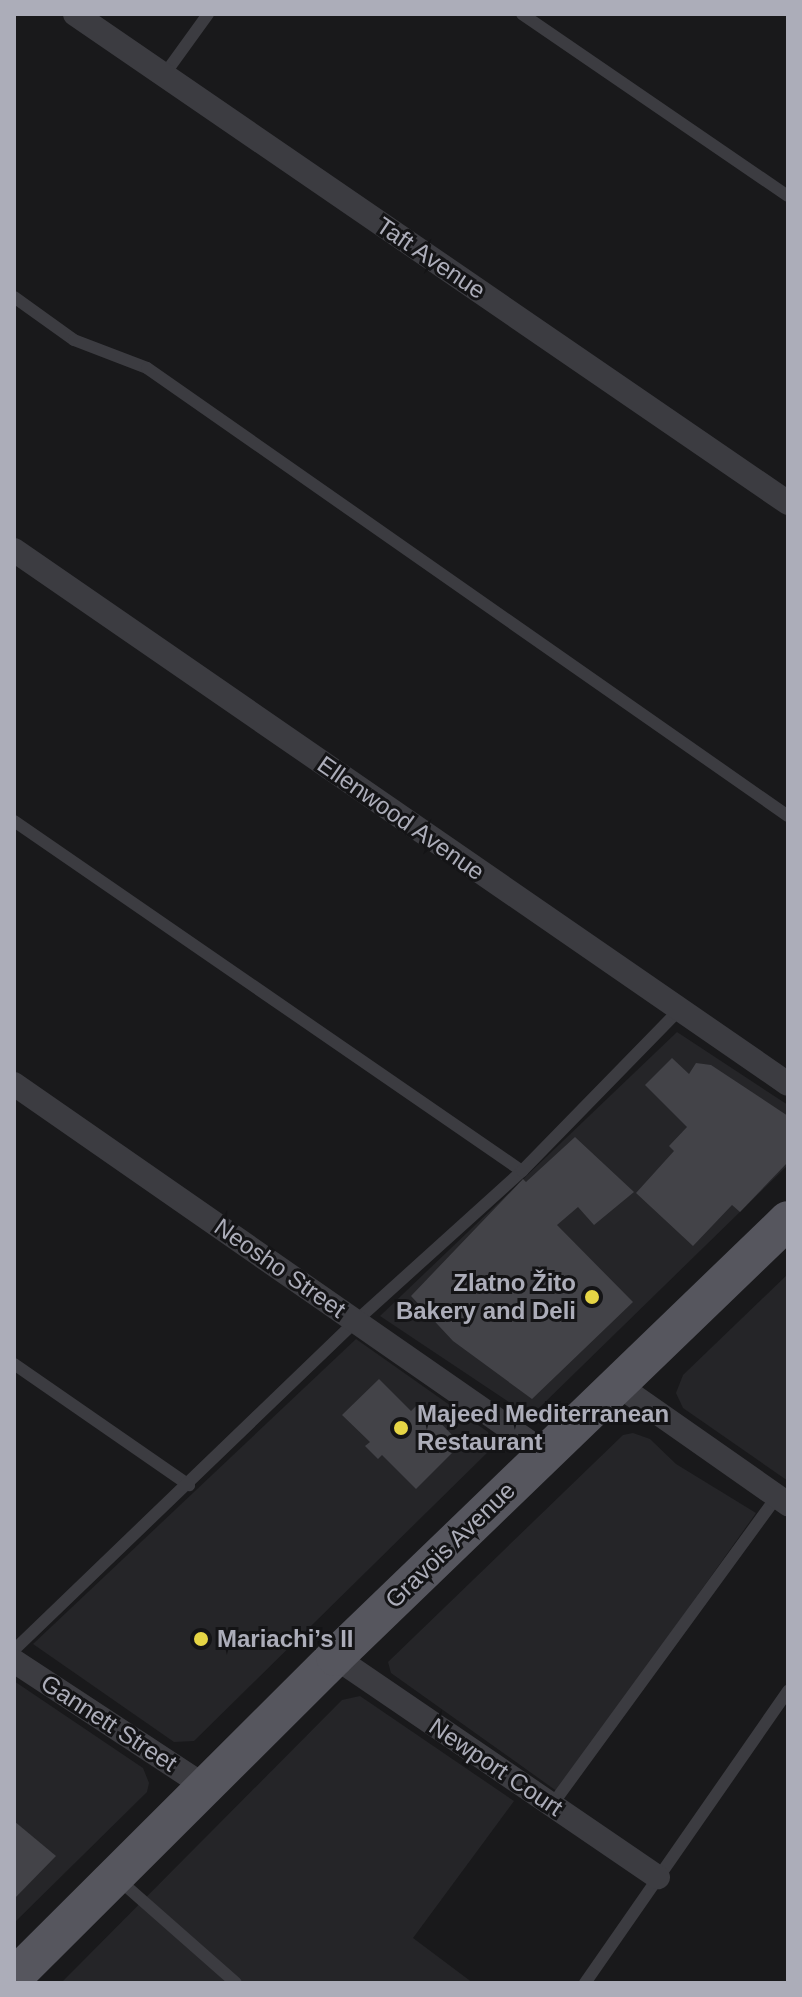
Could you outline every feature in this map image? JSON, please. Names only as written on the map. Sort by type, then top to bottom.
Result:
[{"type":"main road","name":"Gravois Avenue","points":[[14,1977],[335,1657],[788,1220]]},
{"type":"street","name":"Taft Avenue","points":[[75,14],[788,503]]},
{"type":"street","name":"Ellenwood Avenue","points":[[14,550],[788,1084]]},
{"type":"street","name":"Neosho Street","points":[[14,1084],[545,1453]]},
{"type":"street","points":[[618,1385],[782,1500]]},
{"type":"street","name":"Newport Court","points":[[335,1657],[658,1877]]},
{"type":"street","name":"Gannett Street","points":[[14,1661],[204,1786]]},
{"type":"lane","points":[[164,75],[208,14]]},
{"type":"lane","points":[[522,14],[788,196]]},
{"type":"lane","points":[[14,297],[74,340],[147,368],[788,816]]},
{"type":"lane","points":[[14,821],[522,1171]]},
{"type":"lane","points":[[14,1650],[189,1485],[356,1321],[522,1171],[679,1010]]},
{"type":"lane","points":[[14,1364],[189,1485]]},
{"type":"lane","points":[[552,1805],[782,1500]]},
{"type":"lane","points":[[585,1983],[788,1691]]},
{"type":"lane","points":[[116,1877],[236,1983]]},
{"type":"shaded area","points":[[677,1032],[788,1105],[788,1165],[539,1408],[521,1410],[380,1316]]},
{"type":"shaded area","points":[[788,1274],[788,1481],[683,1408],[676,1393],[683,1375]]},
{"type":"shaded area","points":[[356,1339],[488,1432],[491,1449],[194,1741],[174,1742],[33,1644]]},
{"type":"shaded area","points":[[633,1433],[650,1439],[676,1464],[756,1513],[558,1792],[391,1673],[388,1662],[623,1435]]},
{"type":"shaded area","points":[[14,1681],[143,1768],[149,1783],[147,1792],[14,1923]]},
{"type":"shaded area","points":[[360,1696],[514,1801],[413,1938],[473,1983],[61,1983],[342,1700]]},
{"type":"building","points":[[672,1058],[689,1074],[696,1063],[711,1065],[788,1116],[788,1162],[740,1212],[732,1205],[693,1246],[636,1193],[674,1151],[669,1146],[687,1127],[645,1085]]},
{"type":"building","points":[[575,1137],[634,1192],[594,1225],[578,1207],[557,1225],[633,1302],[532,1399],[453,1341],[411,1296],[523,1179],[526,1182]]},
{"type":"building","name":"Majeed Mediterranean Restaurant","points":[[379,1379],[411,1411],[420,1402],[461,1444],[416,1489],[382,1455],[378,1459],[365,1446],[370,1442],[342,1415]]},
{"type":"building","points":[[14,1821],[56,1856],[14,1899]]},
{"type":"place","name":"Zlatno Žito Bakery and Deli","points":[[592,1297]]},
{"type":"place","name":"Majeed Mediterranean Restaurant","points":[[401,1428]]},
{"type":"place","name":"Mariachi’s II","points":[[201,1639]]}]
